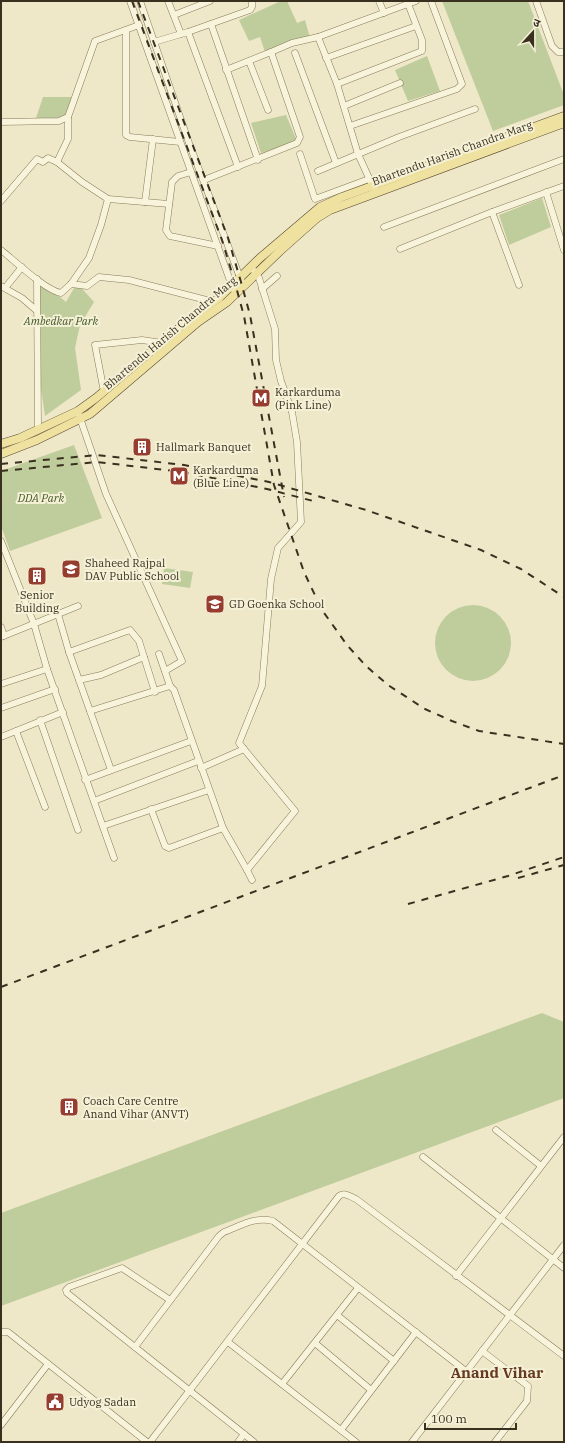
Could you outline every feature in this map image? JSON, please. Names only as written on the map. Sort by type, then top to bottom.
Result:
[{"type":"main road","name":"Bhartendu Harish Chandra Marg","points":[[1,454],[37,440],[79,415],[162,342],[214,302],[252,266],[320,207],[372,186],[564,116]]},
{"type":"main road","name":"Bhartendu Harish Chandra Marg","points":[[1,444],[79,415],[90,414],[112,397],[198,322],[227,302],[318,218],[372,186],[564,123]]},
{"type":"street","points":[[130,1],[235,294]]},
{"type":"street","points":[[140,1],[204,180],[244,286]]},
{"type":"street","points":[[168,1],[181,34]]},
{"type":"street","points":[[191,1],[193,8]]},
{"type":"street","points":[[174,15],[210,1]]},
{"type":"street","points":[[154,42],[188,32],[250,10],[252,7],[252,1]]},
{"type":"street","points":[[379,1],[384,14]]},
{"type":"street","points":[[226,70],[292,43],[318,37],[384,14],[408,2],[416,1]]},
{"type":"street","points":[[350,126],[457,89],[462,84],[431,1]]},
{"type":"street","points":[[536,1],[552,46],[558,52],[564,52]]},
{"type":"street","points":[[337,84],[420,53],[423,44],[408,2]]},
{"type":"street","points":[[211,24],[258,160]]},
{"type":"street","points":[[57,162],[68,139],[68,117],[88,63],[92,46],[100,38],[139,25]]},
{"type":"street","points":[[326,58],[416,26]]},
{"type":"street","points":[[126,30],[126,133],[130,137],[180,142]]},
{"type":"street","points":[[188,32],[238,167]]},
{"type":"street","points":[[300,154],[315,199],[372,186],[358,154],[337,84],[318,37]]},
{"type":"street","points":[[204,180],[258,160],[297,143],[300,137],[271,52]]},
{"type":"street","points":[[295,53],[336,163]]},
{"type":"street","points":[[249,60],[268,110]]},
{"type":"street","points":[[344,106],[400,83]]},
{"type":"street","points":[[318,171],[475,109]]},
{"type":"street","points":[[1,122],[59,121],[68,117]]},
{"type":"street","points":[[145,202],[153,139]]},
{"type":"street","points":[[1,201],[36,160],[43,162],[48,158],[57,162],[82,182],[108,199],[169,204]]},
{"type":"street","points":[[384,227],[564,159]]},
{"type":"street","points":[[191,172],[175,178],[169,204],[166,230],[168,235],[218,246]]},
{"type":"street","points":[[400,249],[492,212],[564,186]]},
{"type":"street","points":[[546,192],[564,250]]},
{"type":"street","points":[[1,250],[37,279],[59,293],[63,293],[89,258],[102,225],[108,199]]},
{"type":"street","points":[[492,212],[519,285]]},
{"type":"street","points":[[247,870],[295,811],[238,743],[262,686],[271,580],[278,548],[301,522],[297,442],[292,412],[281,381],[276,360],[274,329],[262,289],[252,266]]},
{"type":"street","points":[[22,267],[3,287],[22,298],[36,310]]},
{"type":"street","points":[[262,289],[276,276]]},
{"type":"street","points":[[70,284],[87,286],[100,277],[124,279],[214,302]]},
{"type":"street","points":[[37,279],[36,310],[38,429]]},
{"type":"street","points":[[104,392],[95,346],[142,340],[162,342]]},
{"type":"street","points":[[79,415],[106,494],[182,661],[165,671]]},
{"type":"street","points":[[1,541],[34,624],[47,669],[63,712],[85,780],[114,858]]},
{"type":"street","points":[[1,627],[3,636],[78,606]]},
{"type":"street","points":[[58,614],[69,652],[111,770]]},
{"type":"street","points":[[69,652],[130,630],[139,641],[155,692]]},
{"type":"street","points":[[159,654],[170,686],[174,690],[223,828],[252,880]]},
{"type":"street","points":[[79,680],[101,675],[144,657]]},
{"type":"street","points":[[1,684],[47,669]]},
{"type":"street","points":[[90,711],[155,692],[170,686]]},
{"type":"street","points":[[1,708],[55,689]]},
{"type":"street","points":[[1,737],[63,712]]},
{"type":"street","points":[[40,720],[78,830]]},
{"type":"street","points":[[16,731],[45,807]]},
{"type":"street","points":[[85,780],[191,741]]},
{"type":"street","points":[[201,768],[244,750]]},
{"type":"street","points":[[94,801],[198,761]]},
{"type":"street","points":[[103,826],[209,790]]},
{"type":"street","points":[[151,809],[167,847],[170,848],[223,828]]},
{"type":"street","points":[[496,1130],[542,1166]]},
{"type":"street","points":[[456,1276],[542,1166],[562,1145],[564,1137]]},
{"type":"street","points":[[423,1157],[564,1268]]},
{"type":"street","points":[[150,1442],[339,1196],[346,1194],[356,1199],[456,1276],[564,1356]]},
{"type":"street","points":[[135,1347],[224,1232],[258,1219],[266,1219],[273,1221],[466,1372]]},
{"type":"street","points":[[412,1442],[564,1245]]},
{"type":"street","points":[[170,1300],[122,1268],[67,1288],[67,1292],[254,1442]]},
{"type":"street","points":[[282,1384],[358,1288]]},
{"type":"street","points":[[337,1315],[394,1361]]},
{"type":"street","points":[[1,1332],[8,1332],[147,1442]]},
{"type":"street","points":[[341,1430],[416,1332]]},
{"type":"street","points":[[228,1342],[356,1442]]},
{"type":"street","points":[[315,1343],[371,1390]]},
{"type":"street","points":[[482,1352],[528,1386],[527,1401],[495,1442]]},
{"type":"street","points":[[1,1425],[48,1364]]},
{"type":"street","points":[[238,1442],[244,1434]]},
{"type":"green space","points":[[281,1],[287,1],[297,23],[305,20],[310,38],[266,55],[260,37],[249,41],[239,20]]},
{"type":"green space","points":[[442,1],[528,1],[564,95],[564,105],[493,131]]},
{"type":"green space","points":[[427,56],[440,91],[408,101],[395,70]]},
{"type":"green space","points":[[43,97],[72,97],[64,123],[35,121]]},
{"type":"green space","points":[[286,115],[297,141],[261,153],[251,123]]},
{"type":"green space","points":[[542,198],[551,227],[509,245],[499,215]]},
{"type":"green space","name":"Ambedkar Park","points":[[43,283],[66,302],[77,283],[94,302],[80,325],[75,348],[81,390],[45,416],[41,388],[40,285]]},
{"type":"green space","name":"DDA Park","points":[[74,445],[102,518],[10,551],[1,526],[1,471]]},
{"type":"green space","points":[[164,568],[193,572],[190,588],[162,584]]},
{"type":"green space","points":[[473,605],[487,608],[500,616],[508,629],[511,643],[508,657],[500,670],[487,678],[473,681],[459,678],[446,670],[438,657],[435,643],[438,629],[446,616],[459,608]]},
{"type":"green space","points":[[542,1013],[564,1022],[564,1098],[1,1306],[1,1213]]},
{"type":"railway","points":[[132,1],[222,240],[244,316],[274,485],[304,572],[322,610],[347,645],[366,666],[388,685],[425,709],[479,731],[564,744]]},
{"type":"railway","points":[[138,1],[228,238],[241,282],[250,315],[284,497]]},
{"type":"railway","points":[[1,464],[97,455],[184,465],[269,482],[366,510],[481,550],[521,569],[564,597]]},
{"type":"railway","points":[[1,471],[97,462],[183,472],[267,489],[317,502]]},
{"type":"railway","points":[[1,987],[564,775]]},
{"type":"railway","points":[[408,904],[508,876],[564,857]]},
{"type":"railway","points":[[518,878],[564,865]]},
{"type":"place","name":"Karkarduma (Pink Line)","points":[[261,398]]},
{"type":"place","name":"Hallmark Banquet","points":[[142,447]]},
{"type":"place","name":"Karkarduma (Blue Line)","points":[[179,476]]},
{"type":"place","name":"Shaheed Rajpal DAV Public School","points":[[71,569]]},
{"type":"place","name":"Senior Building","points":[[37,576]]},
{"type":"place","name":"GD Goenka School","points":[[215,604]]},
{"type":"place","name":"Coach Care Centre Anand Vihar (ANVT)","points":[[69,1107]]},
{"type":"place","name":"Udyog Sadan","points":[[55,1402]]},
{"type":"district","name":"Anand Vihar","points":[[497,1373]]}]
